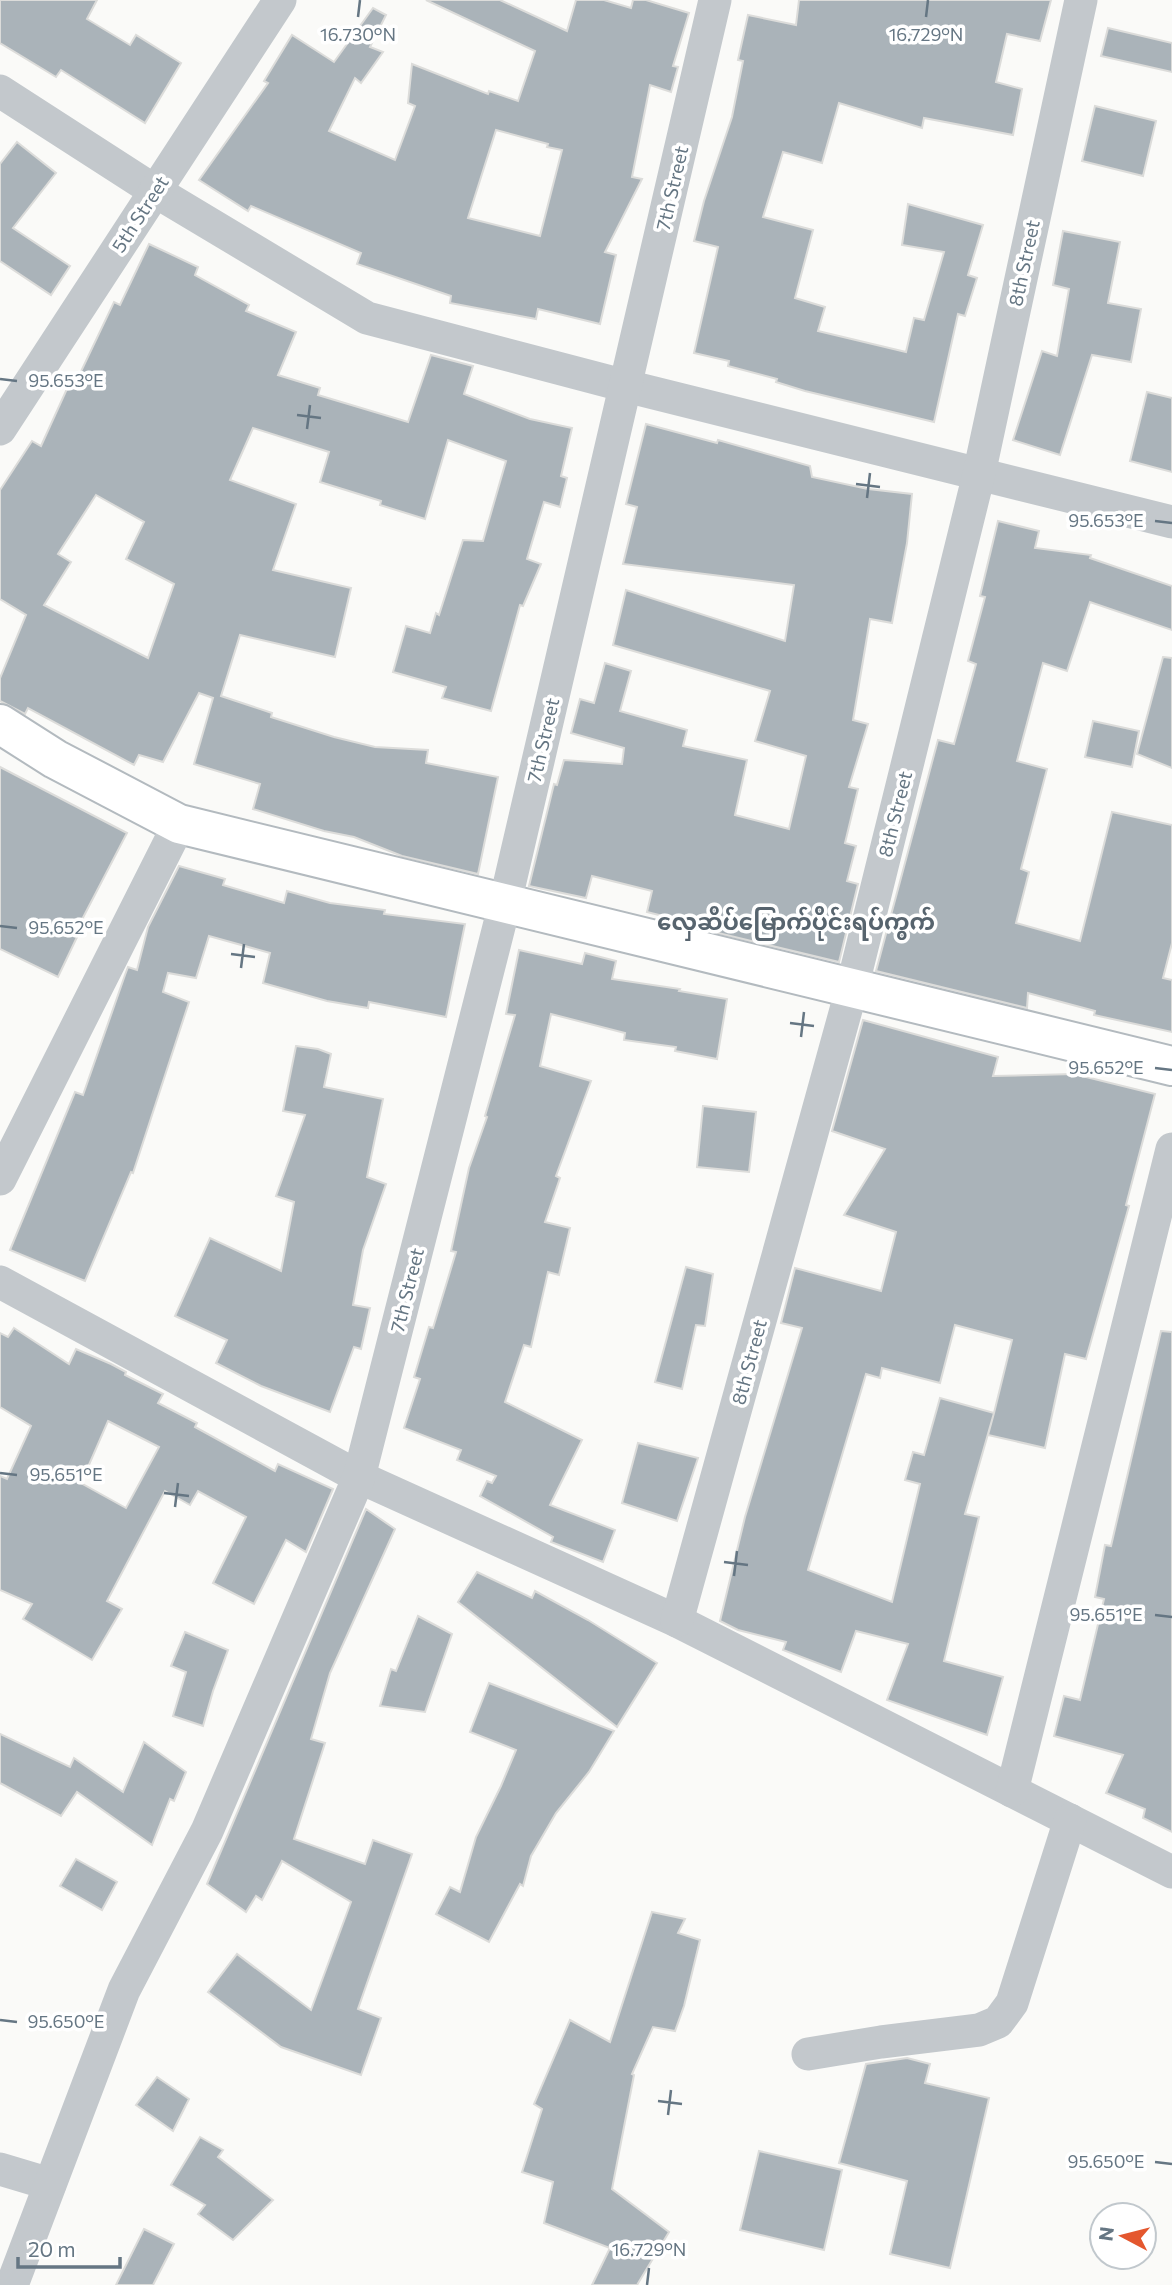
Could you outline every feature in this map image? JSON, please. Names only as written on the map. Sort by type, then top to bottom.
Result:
[{"type":"main road","points":[[0,724],[55,759],[179,824],[1172,1066]]},
{"type":"street","name":"5th Street","points":[[0,429],[280,0]]},
{"type":"street","name":"7th Street","points":[[12,2285],[124,1990],[207,1831],[359,1477],[505,903],[715,0]]},
{"type":"street","name":"8th Street","points":[[677,1621],[852,988],[979,474],[1082,0]]},
{"type":"street","points":[[0,91],[155,191],[368,318],[625,386],[1172,522]]},
{"type":"street","points":[[0,1179],[179,824]]},
{"type":"street","points":[[1012,1791],[1172,1149]]},
{"type":"street","points":[[0,1282],[359,1477],[677,1621],[1172,1872]]},
{"type":"street","points":[[808,2054],[881,2042],[979,2031],[998,2022],[1012,2003],[1070,1820]]},
{"type":"street","points":[[0,2168],[50,2184]]},
{"type":"building","points":[[0,0],[97,0],[87,19],[130,45],[136,35],[181,63],[145,123],[61,70],[56,77],[0,43]]},
{"type":"building","points":[[426,0],[500,0],[567,31],[576,0],[604,0],[631,8],[633,0],[646,0],[689,13],[673,66],[678,67],[671,92],[650,85],[632,177],[642,179],[605,252],[616,255],[600,324],[538,309],[536,319],[450,303],[451,296],[357,264],[361,253],[251,206],[248,211],[199,180],[268,83],[264,81],[292,35],[334,62],[373,8],[386,15],[370,47],[383,52],[361,83],[355,78],[329,131],[395,160],[415,106],[408,103],[412,64],[488,94],[489,91],[518,101],[535,51]],"holes":[[[496,130],[548,144],[547,147],[562,150],[540,236],[468,218]]]},
{"type":"building","points":[[799,0],[1051,0],[1040,41],[1007,34],[996,82],[1022,89],[1013,135],[924,118],[922,128],[839,103],[822,163],[783,152],[763,217],[813,230],[795,298],[825,307],[818,331],[906,352],[914,318],[924,320],[944,252],[902,245],[908,204],[983,225],[968,275],[977,278],[965,316],[958,314],[934,422],[805,391],[776,382],[777,379],[728,366],[729,361],[694,353],[718,247],[694,241],[704,201],[732,117],[743,61],[738,60],[748,15],[796,25]]},
{"type":"building","points":[[1108,28],[1172,43],[1172,72],[1101,56]]},
{"type":"building","points":[[1095,106],[1156,121],[1143,176],[1082,161]]},
{"type":"building","points":[[17,142],[56,173],[13,228],[70,266],[51,295],[0,261],[0,164]]},
{"type":"building","points":[[1063,231],[1120,242],[1108,303],[1141,309],[1131,362],[1092,355],[1060,455],[1013,440],[1042,351],[1057,356],[1069,289],[1053,285]]},
{"type":"building","points":[[149,244],[198,267],[195,275],[249,305],[246,311],[296,332],[278,375],[320,388],[318,395],[408,422],[431,355],[473,366],[464,394],[530,419],[572,428],[561,476],[567,478],[560,507],[544,502],[527,559],[541,564],[523,606],[520,605],[491,711],[442,698],[446,687],[393,672],[406,626],[430,633],[436,613],[439,615],[463,540],[483,541],[506,461],[448,440],[425,519],[380,505],[381,501],[320,482],[329,452],[253,428],[230,480],[296,504],[273,570],[351,588],[335,657],[240,635],[221,696],[272,713],[271,717],[334,737],[375,747],[428,750],[426,763],[498,777],[478,874],[402,856],[354,837],[324,831],[253,809],[260,784],[194,764],[213,698],[199,693],[163,762],[139,755],[134,765],[28,708],[25,714],[0,701],[0,678],[26,615],[0,599],[0,490],[32,441],[41,446],[71,380],[76,382],[114,302],[120,305]],"holes":[[[96,495],[144,522],[126,559],[174,584],[148,658],[44,605],[71,562],[58,554]]]},
{"type":"building","points":[[1147,392],[1172,398],[1172,472],[1130,461]]},
{"type":"building","points":[[646,424],[717,443],[718,440],[810,466],[812,477],[868,489],[912,494],[907,543],[892,623],[870,619],[853,720],[868,724],[849,787],[858,789],[845,843],[856,846],[847,881],[858,884],[839,962],[718,933],[695,924],[647,912],[652,891],[592,876],[586,898],[529,886],[554,784],[557,785],[564,760],[622,764],[624,748],[571,733],[580,699],[594,703],[605,663],[631,671],[620,711],[687,730],[683,746],[747,760],[735,815],[789,829],[806,756],[755,741],[770,691],[613,645],[626,590],[785,641],[794,585],[623,564],[637,507],[626,504]]},
{"type":"building","points":[[998,521],[1039,531],[1035,548],[1091,555],[1090,558],[1172,586],[1172,630],[1090,602],[1067,671],[1043,663],[1017,761],[1047,769],[1021,869],[1029,872],[1016,923],[1080,941],[1112,812],[1172,825],[1172,943],[1163,978],[1172,980],[1172,1032],[1094,1015],[1095,1011],[1028,993],[1027,1008],[876,971],[938,740],[954,744],[976,664],[968,661],[985,597],[980,596]]},
{"type":"building","points":[[1163,657],[1172,658],[1172,768],[1137,754]]},
{"type":"building","points":[[1093,721],[1139,731],[1132,767],[1085,757]]},
{"type":"building","points":[[0,767],[127,833],[75,933],[78,935],[58,977],[0,949]]},
{"type":"building","points":[[179,866],[225,879],[223,885],[284,903],[287,891],[330,903],[385,910],[384,914],[465,924],[446,1017],[369,1002],[368,1008],[327,1001],[263,983],[270,953],[209,936],[196,978],[168,973],[163,992],[189,1002],[133,1173],[131,1172],[85,1281],[10,1250],[75,1092],[83,1095],[128,967],[137,970],[148,927]]},
{"type":"building","points":[[519,950],[582,964],[585,953],[616,961],[612,979],[727,999],[717,1059],[675,1051],[676,1047],[624,1040],[625,1033],[551,1014],[540,1066],[591,1081],[556,1176],[560,1178],[545,1222],[570,1228],[559,1275],[548,1272],[531,1347],[524,1345],[505,1402],[582,1440],[550,1505],[615,1530],[603,1562],[551,1542],[553,1537],[480,1496],[487,1481],[492,1483],[496,1476],[457,1460],[461,1450],[404,1428],[420,1379],[414,1377],[429,1327],[433,1328],[456,1252],[451,1251],[469,1168],[487,1117],[485,1116],[515,1015],[506,1014]]},
{"type":"building","points":[[863,1020],[998,1057],[993,1076],[1074,1074],[1155,1094],[1126,1205],[1129,1206],[1086,1359],[1065,1354],[1045,1448],[988,1435],[994,1413],[965,1514],[979,1517],[944,1661],[1003,1677],[987,1735],[887,1700],[908,1644],[856,1631],[841,1672],[783,1650],[786,1642],[738,1630],[720,1621],[745,1517],[802,1328],[781,1323],[795,1268],[881,1291],[896,1232],[844,1215],[885,1149],[832,1131]],"holes":[[[955,1325],[1012,1340],[994,1413],[940,1398],[924,1455],[913,1452],[905,1480],[920,1484],[892,1602],[808,1570],[866,1374],[880,1378],[882,1368],[940,1383]]]},
{"type":"building","points":[[296,1046],[331,1054],[324,1087],[383,1099],[367,1177],[386,1184],[363,1250],[353,1305],[370,1308],[361,1349],[354,1347],[330,1412],[261,1386],[216,1363],[227,1340],[175,1316],[210,1238],[281,1271],[294,1202],[276,1196],[305,1115],[283,1111]]},
{"type":"building","points":[[703,1106],[756,1112],[749,1172],[697,1167]]},
{"type":"building","points":[[686,1267],[713,1274],[705,1326],[696,1325],[682,1389],[655,1382]]},
{"type":"building","points":[[14,1328],[69,1364],[76,1349],[111,1364],[126,1372],[125,1375],[163,1394],[158,1403],[197,1423],[195,1427],[275,1471],[278,1464],[333,1489],[306,1552],[286,1540],[254,1604],[213,1583],[246,1517],[198,1491],[190,1505],[165,1491],[107,1601],[122,1609],[92,1660],[23,1619],[32,1604],[0,1590],[0,1476],[7,1479],[31,1426],[0,1407],[0,1333],[8,1337]],"holes":[[[108,1421],[159,1447],[126,1508],[81,1483]]]},
{"type":"building","points":[[1161,1331],[1172,1332],[1172,1832],[1143,1818],[1145,1809],[1106,1793],[1123,1755],[1054,1736],[1064,1696],[1080,1700],[1104,1599],[1095,1597],[1105,1545],[1111,1546]]},
{"type":"building","points":[[638,1443],[698,1458],[677,1521],[622,1503]]},
{"type":"building","points":[[366,1509],[395,1529],[330,1673],[311,1739],[325,1743],[294,1839],[365,1864],[373,1840],[412,1854],[358,2009],[381,2018],[361,2075],[281,2047],[208,1992],[237,1954],[311,2010],[351,1902],[282,1861],[262,1900],[256,1896],[246,1912],[207,1884]]},
{"type":"building","points":[[477,1572],[532,1598],[535,1591],[657,1663],[617,1727],[458,1602]]},
{"type":"building","points":[[418,1616],[452,1634],[425,1712],[380,1706],[391,1669],[396,1671]]},
{"type":"building","points":[[185,1632],[228,1650],[203,1726],[173,1716],[186,1672],[171,1666]]},
{"type":"building","points":[[489,1683],[614,1731],[589,1772],[556,1813],[531,1856],[523,1886],[520,1884],[489,1942],[436,1914],[450,1887],[460,1892],[476,1837],[516,1750],[470,1732]]},
{"type":"building","points":[[0,1734],[70,1767],[74,1758],[123,1792],[144,1742],[186,1772],[174,1801],[170,1799],[152,1845],[77,1792],[61,1816],[0,1783]]},
{"type":"building","points":[[76,1859],[117,1882],[102,1910],[60,1886]]},
{"type":"building","points":[[652,1912],[685,1919],[678,1933],[700,1940],[675,2031],[653,2027],[632,2074],[634,2075],[612,2189],[669,2232],[637,2285],[592,2285],[610,2248],[544,2223],[553,2182],[522,2172],[542,2109],[534,2104],[570,2020],[610,2042]]},
{"type":"building","points":[[907,2058],[930,2064],[925,2083],[989,2098],[950,2268],[890,2254],[907,2181],[839,2163],[866,2064]]},
{"type":"building","points":[[157,2077],[189,2099],[173,2131],[136,2105]]},
{"type":"building","points":[[200,2137],[223,2150],[218,2157],[273,2200],[233,2240],[198,2214],[205,2205],[171,2185]]},
{"type":"building","points":[[759,2151],[842,2170],[824,2250],[740,2230]]},
{"type":"building","points":[[144,2229],[174,2244],[153,2285],[116,2285]]},
{"type":"district","name":"လှေဆိပ်မြောက်ပိုင်းရပ်ကွက်","points":[[796,922]]}]
